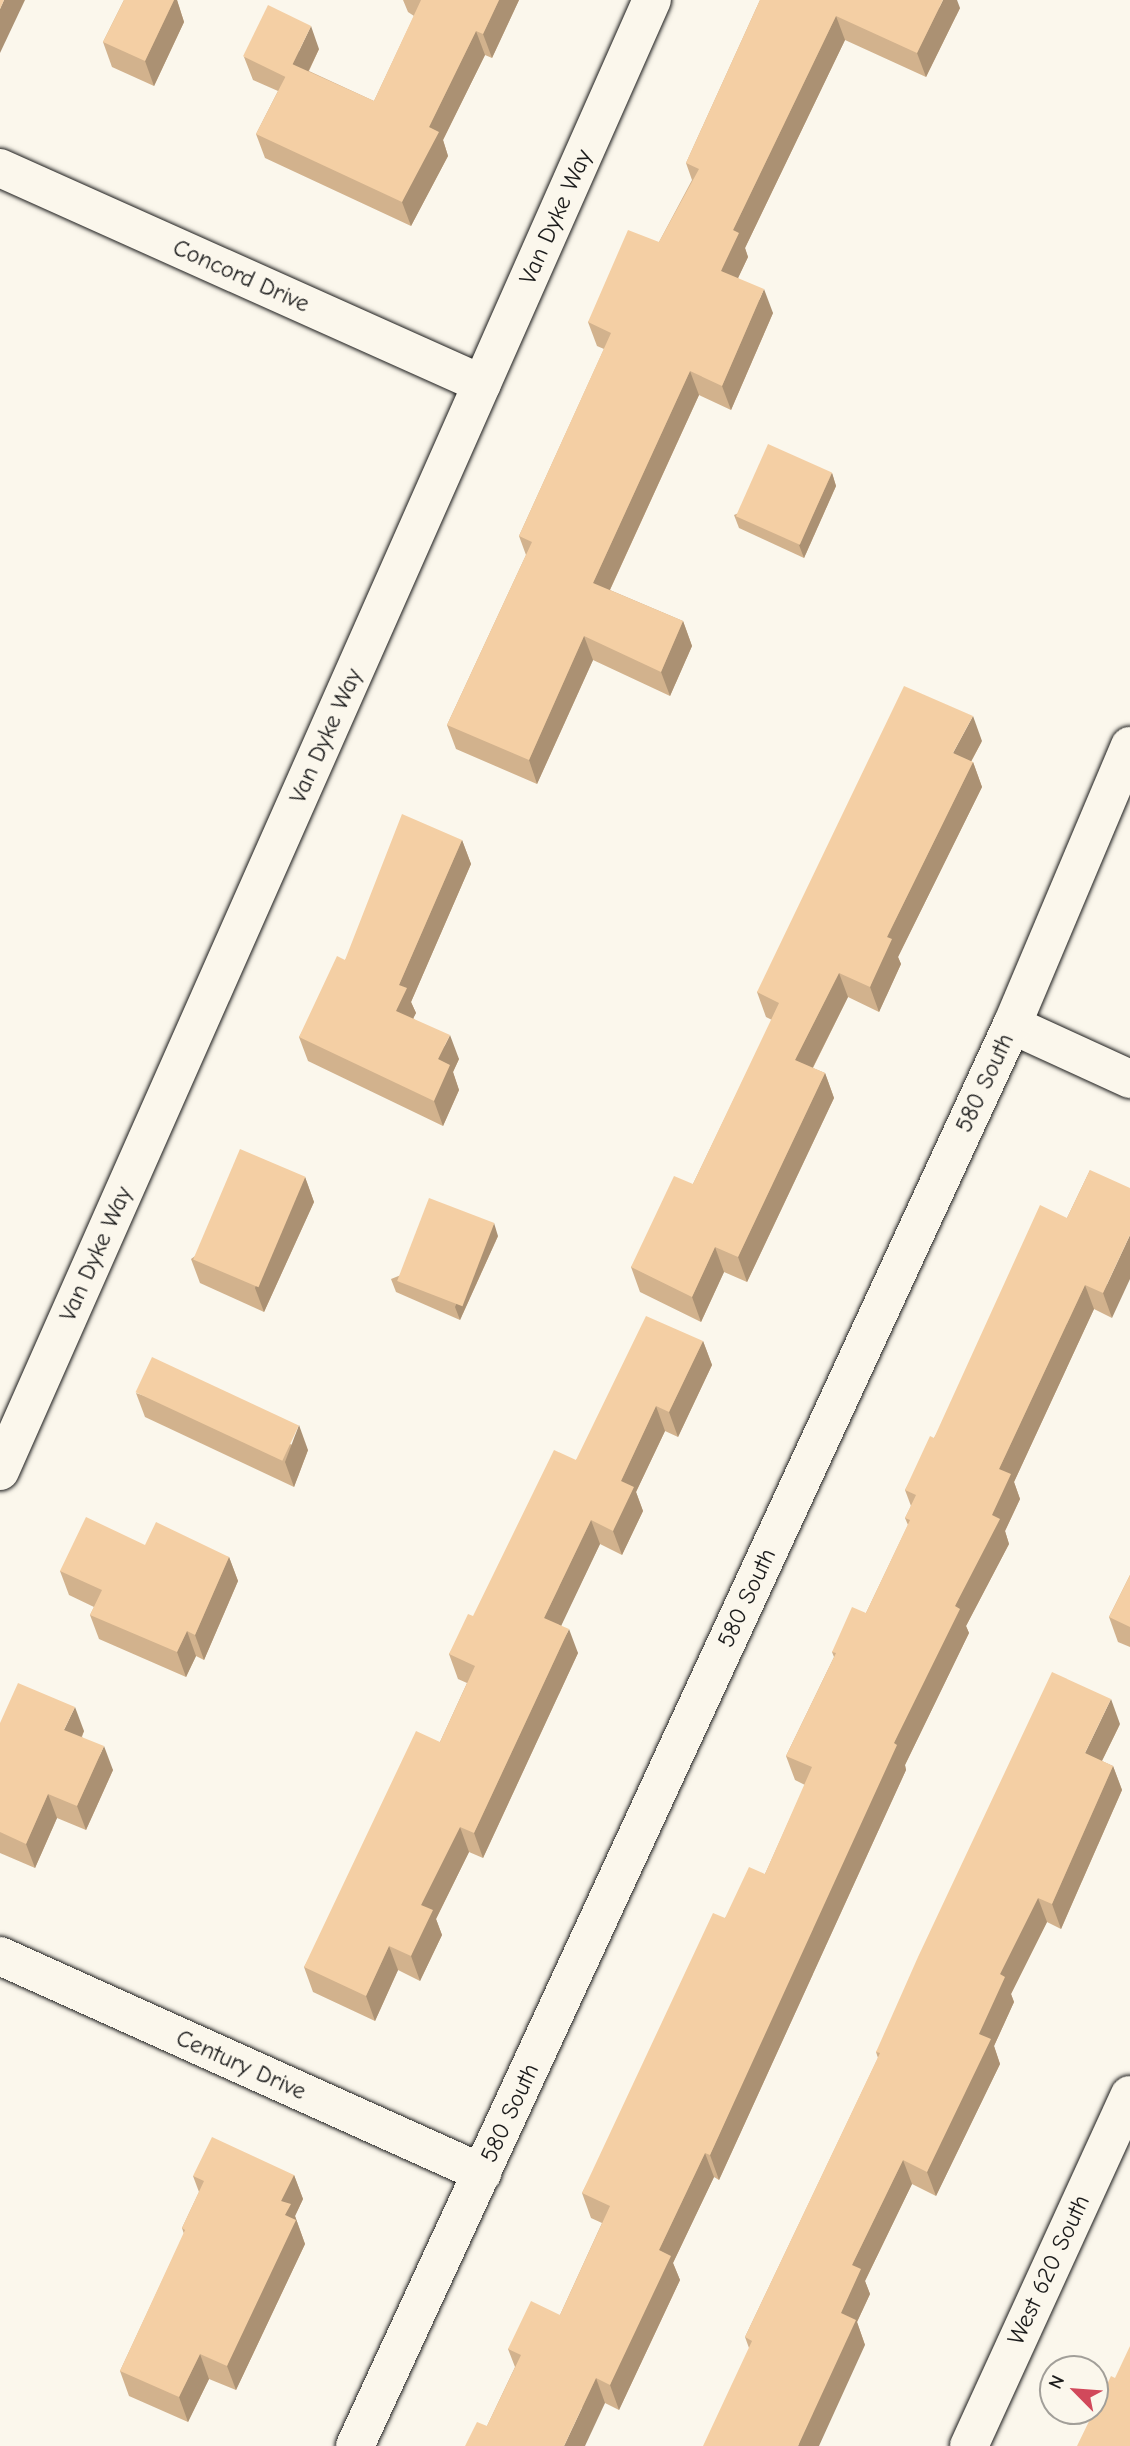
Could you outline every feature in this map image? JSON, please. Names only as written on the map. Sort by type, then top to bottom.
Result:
[{"type":"street","name":"Van Dyke Way","points":[[0,1471],[652,0]]},
{"type":"street","name":"Concord Drive","points":[[0,168],[482,384]]},
{"type":"street","name":"580 South","points":[[355,2446],[1012,1025],[1130,746]]},
{"type":"street","points":[[1012,1025],[1130,1079]]},
{"type":"street","name":"Century Drive","points":[[0,1956],[482,2174]]},
{"type":"street","name":"West 620 South","points":[[969,2446],[1130,2095]]},
{"type":"building","points":[[124,0],[174,0],[145,61],[103,42]]},
{"type":"building","points":[[421,0],[499,0],[483,34],[476,31],[429,127],[439,132],[402,202],[256,134],[292,64],[374,101]]},
{"type":"building","points":[[760,0],[943,0],[917,53],[836,16],[733,230],[739,233],[721,271],[764,289],[722,386],[690,371],[593,583],[683,621],[661,672],[584,636],[529,760],[447,725],[532,542],[519,536],[611,333],[588,322],[628,230],[659,242],[699,169],[686,163]]},
{"type":"building","points":[[268,5],[311,26],[286,77],[243,56]]},
{"type":"building","points":[[768,444],[832,472],[800,545],[736,516]]},
{"type":"building","points":[[904,686],[973,716],[953,753],[973,762],[887,937],[892,939],[870,987],[839,973],[795,1060],[825,1073],[738,1257],[715,1247],[692,1297],[631,1267],[674,1176],[693,1184],[779,1003],[757,992]]},
{"type":"building","points":[[402,814],[462,840],[399,985],[407,988],[396,1011],[450,1035],[438,1059],[450,1065],[434,1101],[299,1037],[337,956],[345,960]]},
{"type":"building","points":[[240,1149],[305,1177],[258,1287],[193,1259]]},
{"type":"building","points":[[1090,1170],[1130,1188],[1130,1235],[1103,1293],[1085,1285],[999,1469],[1011,1474],[992,1515],[1000,1519],[955,1606],[960,1609],[894,1743],[897,1745],[710,2155],[705,2153],[659,2250],[671,2256],[610,2385],[596,2378],[564,2446],[465,2446],[477,2422],[487,2426],[521,2355],[508,2349],[531,2301],[560,2315],[610,2206],[582,2193],[713,1913],[725,1918],[749,1867],[765,1874],[812,1767],[786,1756],[836,1653],[832,1652],[852,1607],[866,1613],[910,1520],[905,1518],[916,1495],[905,1490],[930,1436],[934,1438],[1040,1205],[1067,1218]]},
{"type":"building","points":[[429,1198],[494,1223],[462,1306],[397,1281]]},
{"type":"building","points":[[646,1316],[703,1341],[669,1412],[656,1406],[621,1481],[634,1487],[613,1531],[591,1520],[544,1618],[569,1629],[474,1833],[460,1827],[421,1905],[433,1910],[411,1956],[389,1946],[366,1996],[304,1967],[416,1731],[440,1742],[475,1666],[449,1654],[468,1614],[473,1616],[554,1450],[576,1460]]},
{"type":"building","points":[[152,1357],[299,1425],[282,1461],[136,1392]]},
{"type":"building","points":[[86,1517],[145,1545],[156,1522],[229,1557],[195,1635],[187,1631],[177,1652],[90,1615],[102,1590],[60,1571]]},
{"type":"building","points":[[1130,1575],[1130,1627],[1109,1617]]},
{"type":"building","points":[[1052,1672],[1111,1699],[1085,1753],[1113,1766],[1052,1904],[1038,1898],[1000,1974],[1005,1977],[979,2034],[991,2039],[927,2172],[903,2160],[852,2265],[861,2269],[841,2313],[856,2320],[798,2446],[703,2446],[752,2341],[745,2337],[880,2053],[876,2052],[918,1957]]},
{"type":"building","points":[[18,1683],[75,1707],[64,1730],[104,1746],[77,1806],[48,1794],[26,1844],[0,1832],[0,1723]]},
{"type":"building","points":[[212,2137],[294,2175],[281,2201],[291,2204],[285,2215],[296,2220],[227,2366],[200,2354],[179,2397],[120,2371],[185,2230],[182,2228],[204,2181],[193,2176]]},
{"type":"building","points":[[1130,2346],[1130,2446],[1077,2446],[1087,2425],[1109,2425],[1109,2380],[1111,2376],[1115,2378]]}]
